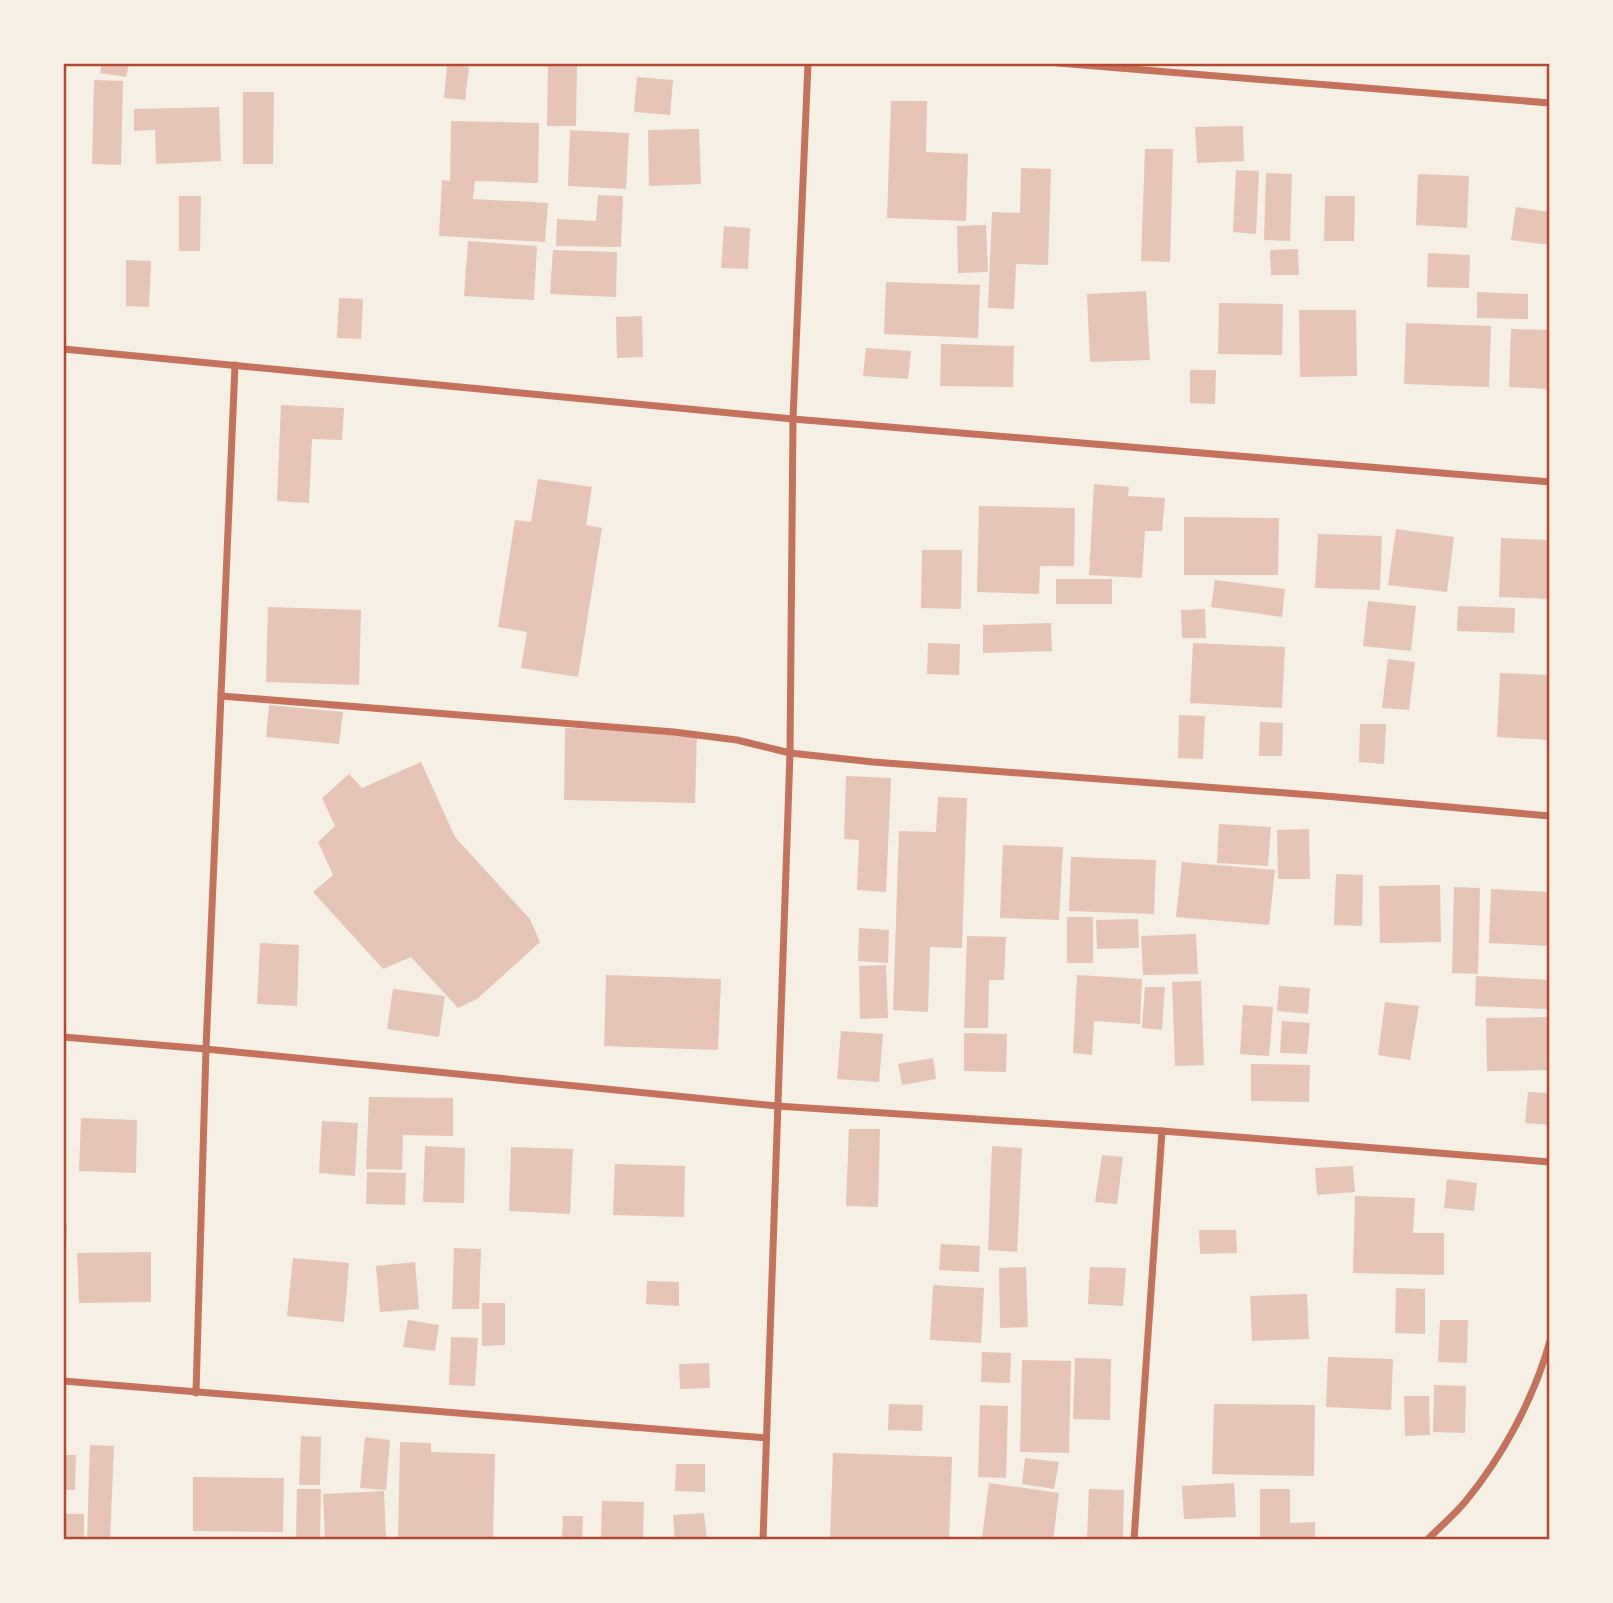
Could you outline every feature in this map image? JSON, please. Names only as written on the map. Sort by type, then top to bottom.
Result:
[{"type":"street","points":[[763,1540],[790,753],[793,419],[808,63]]},
{"type":"street","points":[[1058,63],[1550,103]]},
{"type":"street","points":[[63,349],[793,419],[1550,482]]},
{"type":"street","points":[[196,1393],[206,1049],[235,365]]},
{"type":"street","points":[[221,695],[674,732],[737,740],[790,753],[873,762],[1550,816]]},
{"type":"street","points":[[63,1037],[777,1106],[1162,1131],[1550,1162]]},
{"type":"street","points":[[1134,1540],[1162,1131]]},
{"type":"street","points":[[1427,1540],[1464,1503],[1492,1465],[1520,1416],[1550,1340]]},
{"type":"street","points":[[63,1381],[766,1438]]},
{"type":"building","points":[[102,63],[129,63],[126,77],[100,73]]},
{"type":"building","points":[[548,63],[577,63],[576,126],[547,126]]},
{"type":"building","points":[[447,65],[469,67],[465,100],[444,98]]},
{"type":"building","points":[[637,77],[673,80],[670,115],[634,112]]},
{"type":"building","points":[[94,80],[123,81],[121,165],[92,164]]},
{"type":"building","points":[[243,92],[274,92],[273,164],[243,164]]},
{"type":"building","points":[[891,101],[927,101],[926,152],[968,154],[966,221],[887,218]]},
{"type":"building","points":[[219,107],[221,161],[156,164],[155,130],[134,131],[134,109]]},
{"type":"building","points":[[451,121],[539,123],[538,183],[475,181],[473,199],[548,203],[545,242],[439,236],[442,180],[450,181]]},
{"type":"building","points":[[1243,126],[1244,161],[1197,163],[1195,127]]},
{"type":"building","points":[[699,129],[701,184],[649,186],[648,130]]},
{"type":"building","points":[[570,130],[629,133],[626,189],[568,186]]},
{"type":"building","points":[[1145,149],[1173,149],[1170,262],[1141,261]]},
{"type":"building","points":[[1021,168],[1051,169],[1048,265],[1016,264],[1014,309],[988,308],[992,212],[1020,213]]},
{"type":"building","points":[[1236,170],[1259,171],[1256,234],[1233,232]]},
{"type":"building","points":[[1266,173],[1292,174],[1290,241],[1264,240]]},
{"type":"building","points":[[1418,174],[1469,176],[1467,228],[1416,225]]},
{"type":"building","points":[[598,195],[623,196],[621,247],[556,246],[557,219],[596,221]]},
{"type":"building","points":[[179,196],[201,196],[200,251],[179,251]]},
{"type":"building","points":[[1325,196],[1355,196],[1354,241],[1324,241]]},
{"type":"building","points":[[1516,207],[1550,212],[1550,245],[1511,240]]},
{"type":"building","points":[[986,225],[988,272],[958,273],[957,226]]},
{"type":"building","points":[[724,226],[750,228],[748,269],[721,268]]},
{"type":"building","points":[[468,241],[537,246],[534,300],[464,296]]},
{"type":"building","points":[[1298,249],[1299,275],[1271,275],[1270,250]]},
{"type":"building","points":[[553,250],[617,252],[616,297],[550,294]]},
{"type":"building","points":[[1428,253],[1470,255],[1469,288],[1427,287]]},
{"type":"building","points":[[126,260],[151,261],[149,307],[126,306]]},
{"type":"building","points":[[886,282],[980,285],[978,338],[884,334]]},
{"type":"building","points":[[1146,291],[1150,360],[1090,362],[1087,294]]},
{"type":"building","points":[[1477,292],[1528,294],[1528,319],[1477,318]]},
{"type":"building","points":[[339,298],[363,299],[361,339],[337,338]]},
{"type":"building","points":[[1219,303],[1283,304],[1282,355],[1218,354]]},
{"type":"building","points":[[1299,310],[1356,310],[1357,376],[1300,377]]},
{"type":"building","points":[[642,316],[643,357],[617,358],[616,317]]},
{"type":"building","points":[[1406,323],[1491,326],[1489,387],[1404,384]]},
{"type":"building","points":[[1511,329],[1550,330],[1550,389],[1509,387]]},
{"type":"building","points":[[941,344],[1014,346],[1013,387],[940,386]]},
{"type":"building","points":[[866,348],[911,351],[908,379],[863,376]]},
{"type":"building","points":[[1190,370],[1216,370],[1215,404],[1190,403]]},
{"type":"building","points":[[281,405],[344,408],[342,440],[312,439],[309,503],[277,501]]},
{"type":"building","points":[[538,479],[592,487],[586,525],[602,528],[578,677],[521,668],[527,632],[498,627],[515,520],[531,522]]},
{"type":"building","points":[[1094,484],[1129,487],[1128,496],[1165,498],[1162,531],[1145,531],[1142,578],[1089,575]]},
{"type":"building","points":[[979,506],[1075,508],[1074,566],[1040,566],[1039,594],[977,592]]},
{"type":"building","points":[[1184,517],[1279,518],[1278,575],[1184,575]]},
{"type":"building","points":[[1396,529],[1454,537],[1447,592],[1388,585]]},
{"type":"building","points":[[1318,534],[1382,536],[1380,590],[1315,588]]},
{"type":"building","points":[[1501,538],[1550,540],[1550,599],[1499,597]]},
{"type":"building","points":[[922,550],[962,550],[961,609],[921,608]]},
{"type":"building","points":[[1056,579],[1112,579],[1112,604],[1056,604]]},
{"type":"building","points":[[1215,580],[1285,589],[1282,617],[1211,607]]},
{"type":"building","points":[[1368,601],[1416,606],[1411,651],[1363,646]]},
{"type":"building","points":[[1458,606],[1515,608],[1514,633],[1457,631]]},
{"type":"building","points":[[268,607],[361,610],[359,685],[266,682]]},
{"type":"building","points":[[1205,609],[1206,638],[1182,638],[1181,610]]},
{"type":"building","points":[[1051,623],[1052,651],[983,653],[983,625]]},
{"type":"building","points":[[928,643],[960,644],[959,675],[927,674]]},
{"type":"building","points":[[1193,643],[1285,647],[1282,708],[1190,703]]},
{"type":"building","points":[[1388,659],[1415,662],[1409,710],[1382,708]]},
{"type":"building","points":[[1500,673],[1550,675],[1550,740],[1497,737]]},
{"type":"building","points":[[269,705],[343,712],[339,744],[266,737]]},
{"type":"building","points":[[1179,715],[1205,716],[1203,759],[1178,758]]},
{"type":"building","points":[[1260,722],[1283,723],[1282,756],[1259,756]]},
{"type":"building","points":[[1360,724],[1386,724],[1384,764],[1359,762]]},
{"type":"building","points":[[565,728],[697,732],[695,803],[564,800]]},
{"type":"building","points":[[421,762],[455,837],[530,919],[540,942],[477,999],[458,1008],[411,957],[383,969],[313,892],[333,875],[318,842],[335,826],[322,798],[349,774],[362,788]]},
{"type":"building","points":[[846,776],[891,778],[886,892],[857,890],[859,840],[844,839]]},
{"type":"building","points":[[938,797],[967,798],[962,948],[930,947],[928,1012],[893,1010],[899,831],[936,832]]},
{"type":"building","points":[[1219,824],[1271,827],[1268,866],[1217,863]]},
{"type":"building","points":[[1309,829],[1310,879],[1278,879],[1277,830]]},
{"type":"building","points":[[1003,845],[1063,847],[1059,920],[1000,918]]},
{"type":"building","points":[[1071,857],[1156,860],[1154,914],[1069,911]]},
{"type":"building","points":[[1182,862],[1275,870],[1269,925],[1176,917]]},
{"type":"building","points":[[1336,874],[1363,875],[1362,926],[1334,925]]},
{"type":"building","points":[[1440,885],[1441,942],[1380,943],[1379,886]]},
{"type":"building","points":[[1454,887],[1480,888],[1478,974],[1452,973]]},
{"type":"building","points":[[1491,889],[1550,892],[1550,946],[1489,943]]},
{"type":"building","points":[[1067,917],[1093,917],[1093,963],[1067,963]]},
{"type":"building","points":[[1138,919],[1139,948],[1097,949],[1096,920]]},
{"type":"building","points":[[859,928],[889,930],[888,963],[858,961]]},
{"type":"building","points":[[1196,934],[1198,974],[1143,975],[1141,936]]},
{"type":"building","points":[[967,936],[1006,937],[1004,980],[989,980],[988,1028],[964,1028]]},
{"type":"building","points":[[260,943],[299,945],[297,1006],[257,1004]]},
{"type":"building","points":[[886,965],[888,1018],[860,1019],[859,966]]},
{"type":"building","points":[[606,975],[721,979],[718,1050],[604,1046]]},
{"type":"building","points":[[1077,975],[1142,979],[1140,1024],[1094,1021],[1092,1055],[1073,1053]]},
{"type":"building","points":[[1476,976],[1550,980],[1548,1009],[1475,1006]]},
{"type":"building","points":[[1201,981],[1204,1065],[1175,1066],[1172,982]]},
{"type":"building","points":[[1279,986],[1310,988],[1308,1014],[1277,1011]]},
{"type":"building","points":[[1145,987],[1165,987],[1162,1030],[1142,1028]]},
{"type":"building","points":[[393,989],[445,996],[439,1037],[387,1029]]},
{"type":"building","points":[[1385,1002],[1419,1006],[1410,1060],[1378,1055]]},
{"type":"building","points":[[1243,1005],[1273,1007],[1269,1056],[1240,1054]]},
{"type":"building","points":[[1550,1017],[1550,1070],[1487,1071],[1486,1018]]},
{"type":"building","points":[[1282,1021],[1310,1023],[1307,1054],[1280,1053]]},
{"type":"building","points":[[841,1031],[883,1034],[879,1082],[837,1079]]},
{"type":"building","points":[[964,1033],[1007,1034],[1006,1072],[964,1071]]},
{"type":"building","points":[[933,1058],[936,1079],[902,1085],[898,1064]]},
{"type":"building","points":[[1251,1064],[1310,1065],[1309,1102],[1251,1101]]},
{"type":"building","points":[[1528,1092],[1550,1093],[1550,1125],[1525,1123]]},
{"type":"building","points":[[369,1097],[453,1098],[453,1136],[403,1135],[402,1170],[366,1169]]},
{"type":"building","points":[[81,1118],[137,1120],[136,1173],[79,1171]]},
{"type":"building","points":[[322,1121],[358,1123],[355,1176],[319,1173]]},
{"type":"building","points":[[849,1129],[880,1129],[878,1207],[846,1206]]},
{"type":"building","points":[[425,1146],[465,1148],[464,1203],[423,1202]]},
{"type":"building","points":[[992,1146],[1022,1148],[1017,1252],[988,1250]]},
{"type":"building","points":[[511,1147],[573,1149],[570,1214],[509,1211]]},
{"type":"building","points":[[1102,1155],[1123,1157],[1117,1204],[1095,1202]]},
{"type":"building","points":[[615,1164],[685,1166],[684,1217],[613,1215]]},
{"type":"building","points":[[1353,1166],[1355,1192],[1317,1195],[1315,1168]]},
{"type":"building","points":[[367,1172],[406,1173],[405,1205],[366,1204]]},
{"type":"building","points":[[1447,1179],[1477,1183],[1474,1211],[1444,1208]]},
{"type":"building","points":[[1355,1196],[1415,1198],[1413,1233],[1444,1233],[1444,1275],[1353,1273]]},
{"type":"building","points":[[63,1224],[67,1224],[65,1269],[63,1268]]},
{"type":"building","points":[[1199,1230],[1236,1230],[1237,1253],[1200,1254]]},
{"type":"building","points":[[941,1244],[980,1246],[979,1272],[939,1270]]},
{"type":"building","points":[[454,1248],[481,1249],[479,1309],[452,1309]]},
{"type":"building","points":[[151,1252],[151,1302],[79,1303],[77,1253]]},
{"type":"building","points":[[293,1258],[349,1263],[344,1322],[287,1316]]},
{"type":"building","points":[[415,1262],[419,1309],[380,1312],[376,1266]]},
{"type":"building","points":[[1026,1267],[1028,1327],[1000,1328],[999,1268]]},
{"type":"building","points":[[1090,1267],[1126,1268],[1123,1306],[1088,1304]]},
{"type":"building","points":[[647,1281],[679,1282],[679,1306],[646,1304]]},
{"type":"building","points":[[933,1285],[984,1288],[981,1343],[930,1340]]},
{"type":"building","points":[[1396,1288],[1425,1289],[1425,1334],[1395,1333]]},
{"type":"building","points":[[1307,1294],[1309,1339],[1252,1341],[1250,1296]]},
{"type":"building","points":[[482,1303],[505,1303],[505,1345],[482,1346]]},
{"type":"building","points":[[408,1320],[439,1325],[435,1351],[403,1347]]},
{"type":"building","points":[[1440,1320],[1468,1320],[1467,1363],[1438,1362]]},
{"type":"building","points":[[451,1337],[478,1338],[475,1386],[449,1385]]},
{"type":"building","points":[[982,1352],[1011,1353],[1010,1383],[981,1382]]},
{"type":"building","points":[[1328,1357],[1393,1359],[1391,1410],[1326,1407]]},
{"type":"building","points":[[1075,1358],[1111,1359],[1110,1420],[1073,1419]]},
{"type":"building","points":[[1022,1360],[1071,1361],[1069,1453],[1020,1452]]},
{"type":"building","points":[[709,1363],[710,1388],[680,1389],[679,1364]]},
{"type":"building","points":[[1434,1385],[1466,1386],[1465,1433],[1433,1432]]},
{"type":"building","points":[[1404,1396],[1429,1396],[1430,1435],[1405,1436]]},
{"type":"building","points":[[889,1404],[923,1405],[922,1431],[888,1430]]},
{"type":"building","points":[[1214,1404],[1315,1405],[1314,1476],[1212,1474]]},
{"type":"building","points":[[980,1405],[1008,1406],[1006,1478],[978,1477]]},
{"type":"building","points":[[301,1436],[321,1437],[320,1485],[299,1485]]},
{"type":"building","points":[[365,1437],[390,1440],[386,1490],[360,1488]]},
{"type":"building","points":[[400,1442],[431,1443],[431,1452],[495,1454],[493,1540],[398,1540]]},
{"type":"building","points":[[90,1445],[114,1446],[110,1540],[87,1540]]},
{"type":"building","points":[[833,1453],[952,1457],[949,1540],[830,1540]]},
{"type":"building","points":[[63,1455],[76,1455],[75,1490],[63,1490]]},
{"type":"building","points":[[1025,1458],[1059,1462],[1054,1489],[1022,1484]]},
{"type":"building","points":[[676,1464],[705,1464],[705,1492],[675,1491]]},
{"type":"building","points":[[193,1477],[284,1478],[283,1532],[193,1531]]},
{"type":"building","points":[[989,1483],[1059,1493],[1053,1540],[982,1538]]},
{"type":"building","points":[[1234,1483],[1236,1517],[1184,1519],[1182,1486]]},
{"type":"building","points":[[297,1489],[321,1489],[320,1540],[296,1540]]},
{"type":"building","points":[[1089,1489],[1124,1490],[1123,1540],[1087,1540]]},
{"type":"building","points":[[1260,1489],[1290,1489],[1290,1523],[1315,1522],[1315,1540],[1260,1540]]},
{"type":"building","points":[[384,1491],[386,1540],[325,1540],[323,1494]]},
{"type":"building","points":[[602,1501],[644,1502],[643,1539],[601,1537]]},
{"type":"building","points":[[704,1513],[707,1540],[675,1540],[673,1515]]},
{"type":"building","points":[[63,1514],[84,1514],[84,1540],[63,1540]]},
{"type":"building","points":[[563,1516],[583,1516],[582,1540],[562,1540]]}]
